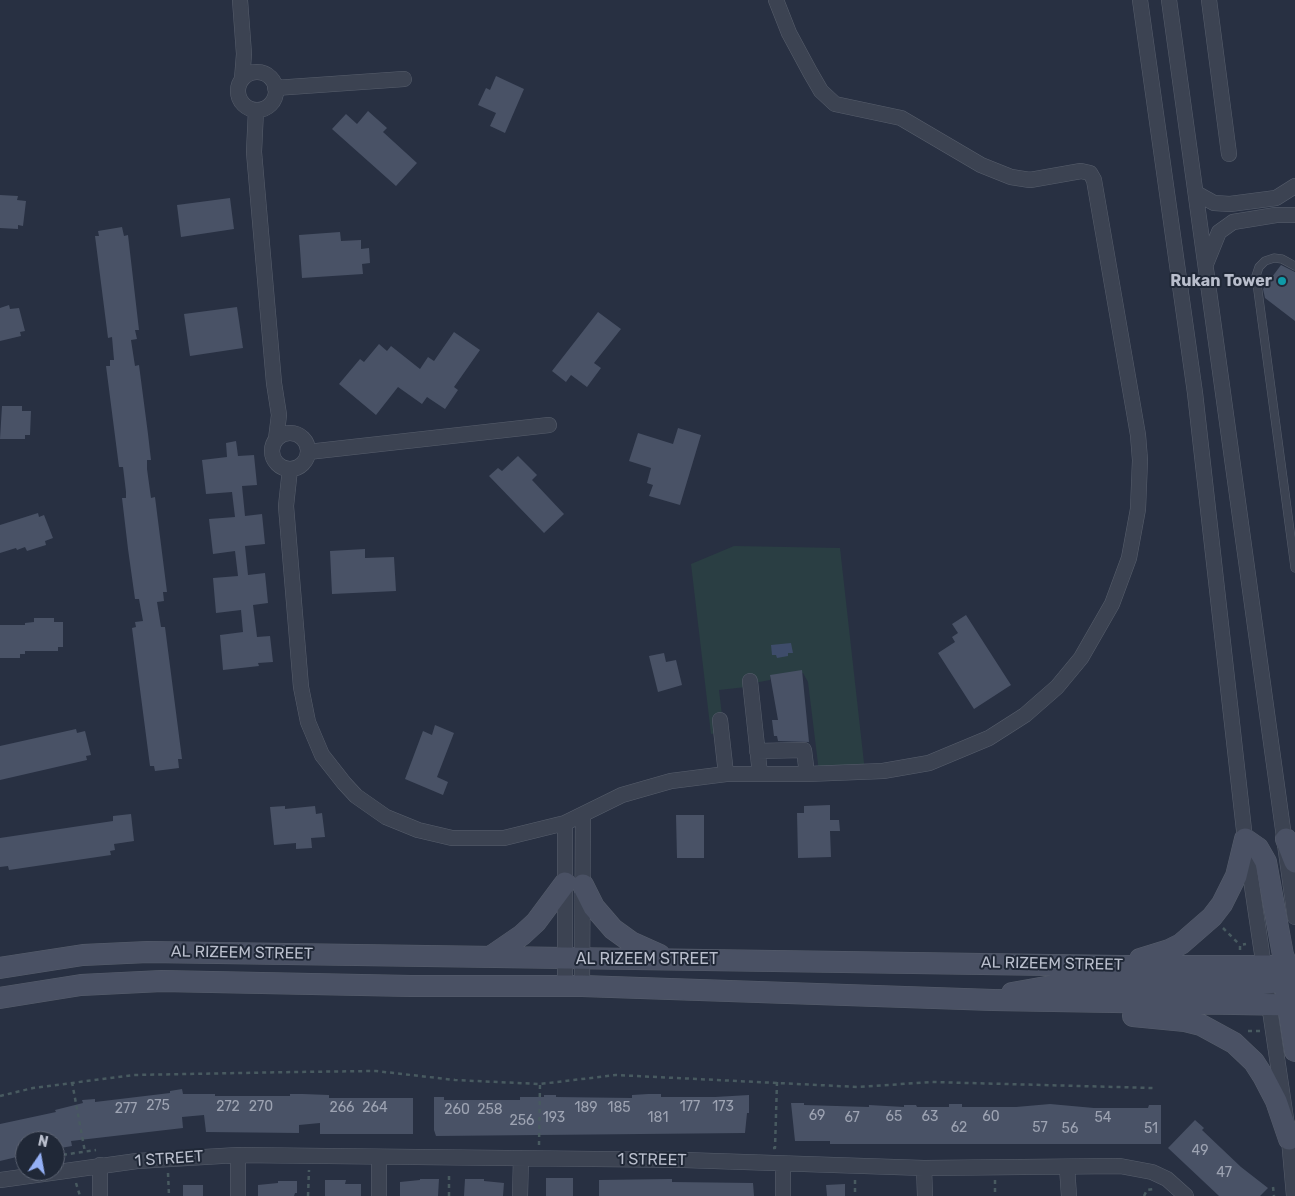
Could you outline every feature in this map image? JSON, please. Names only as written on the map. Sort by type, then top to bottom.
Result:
[{"type":"street","points":[[240,0],[243,46],[242,79],[238,88],[239,98],[246,107],[256,110],[271,104],[275,88],[268,76],[260,72],[243,46]]},
{"type":"street","points":[[290,469],[286,506],[301,687],[314,739],[332,770],[356,796],[378,812],[402,824],[435,834],[486,840],[521,835],[565,823],[583,815],[602,803],[646,787],[696,777],[726,774],[807,774],[883,771],[928,763],[949,756],[1007,727],[1052,692],[1070,673],[1091,642],[1121,581],[1137,517],[1140,460],[1134,411],[1092,176],[1081,171],[1030,180],[1010,177],[981,165],[901,118],[835,104],[821,91],[810,72],[782,19],[776,0]]},
{"type":"street","points":[[1121,966],[1169,950],[1191,936],[1212,917],[1222,904],[1236,876],[1245,839],[1195,393],[1140,0]]},
{"type":"street","points":[[1169,0],[1286,839],[1295,917]]},
{"type":"street","points":[[1209,0],[1229,154]]},
{"type":"street","points":[[242,79],[250,73],[260,72]]},
{"type":"street","points":[[275,88],[404,79]]},
{"type":"street","points":[[256,110],[254,152],[274,383],[278,407],[276,439],[272,448],[274,458],[280,466],[290,469],[304,462],[308,452],[303,438],[295,433],[278,407]]},
{"type":"street","points":[[1196,193],[1214,203],[1230,204],[1276,198],[1295,187]]},
{"type":"street","points":[[1206,265],[1219,232],[1233,222],[1295,214],[1291,203],[1295,187]]},
{"type":"street","points":[[308,452],[548,426]]},
{"type":"street","points":[[276,439],[285,433],[295,433]]},
{"type":"street","points":[[750,681],[760,774]]},
{"type":"street","points":[[720,720],[726,774]]},
{"type":"street","points":[[757,750],[804,750],[807,774]]},
{"type":"street","points":[[574,986],[574,884],[583,815]]},
{"type":"street","points":[[565,823],[574,884],[613,929],[643,948],[668,958]]},
{"type":"street","points":[[1245,839],[1258,848],[1266,862],[1295,1051]]},
{"type":"street","points":[[1286,839],[1295,862]]},
{"type":"street","points":[[490,957],[522,935],[574,884]]},
{"type":"street","name":"AL RIZEEM STREET","points":[[0,968],[83,955],[148,952],[668,958],[1121,966],[1285,983]]},
{"type":"street","name":"AL RIZEEM STREET","points":[[0,998],[57,988],[132,981],[574,986],[1097,1003],[1285,983]]},
{"type":"street","points":[[993,1000],[1030,988],[1057,985],[1242,986],[1285,983]]},
{"type":"street","points":[[1285,983],[1289,1139],[1294,1196]]},
{"type":"street","points":[[1097,1003],[1113,1014],[1185,1021],[1201,1025],[1234,1043],[1254,1062],[1263,1076],[1276,1101],[1289,1139]]},
{"type":"street","points":[[238,1155],[238,1196]]},
{"type":"street","name":"1 STREET","points":[[0,1180],[100,1165],[238,1155],[379,1158],[521,1158],[924,1168],[1136,1168],[1167,1179],[1186,1196]]},
{"type":"street","points":[[379,1158],[379,1196]]},
{"type":"street","points":[[520,1196],[521,1158]]},
{"type":"street","points":[[783,1164],[783,1196]]},
{"type":"street","points":[[100,1165],[100,1196]]},
{"type":"street","points":[[1067,1167],[1068,1196]]},
{"type":"street","points":[[924,1168],[925,1196]]},
{"type":"lane","points":[[1295,266],[1282,259],[1274,258],[1265,261],[1256,276],[1295,568]]},
{"type":"path","points":[[1212,917],[1240,944]]},
{"type":"path","points":[[0,1096],[72,1082],[134,1075],[376,1072],[455,1080],[540,1084],[616,1074],[858,1087],[932,1082],[1153,1088]]},
{"type":"path","points":[[72,1082],[85,1152]]},
{"type":"path","points":[[756,1163],[757,1147],[775,1148],[777,1082]]},
{"type":"path","points":[[540,1084],[539,1146],[546,1145]]},
{"type":"path","points":[[308,1196],[309,1169]]},
{"type":"path","points":[[448,1196],[449,1172]]},
{"type":"path","points":[[161,1174],[169,1173],[169,1196]]},
{"type":"path","points":[[855,1177],[855,1196]]},
{"type":"path","points":[[995,1179],[996,1196]]},
{"type":"path","points":[[1273,1187],[1274,1196]]},
{"type":"green space","points":[[734,546],[840,548],[865,772],[819,772],[808,682],[803,673],[770,677],[770,680],[754,683],[746,687],[719,690],[724,732],[711,734],[691,564]]},
{"type":"water","points":[[791,643],[793,653],[777,658],[776,655],[772,655],[771,645]]},
{"type":"building","points":[[496,76],[524,89],[505,133],[490,126],[496,113],[478,105],[486,88],[490,90]]},
{"type":"building","points":[[368,111],[387,128],[383,132],[417,163],[396,186],[332,129],[346,114],[357,124]]},
{"type":"building","points":[[0,195],[18,196],[17,200],[26,201],[23,226],[18,225],[18,229],[0,228]]},
{"type":"building","points":[[230,198],[234,229],[181,237],[177,205]]},
{"type":"building","points":[[122,227],[124,236],[128,235],[139,330],[135,330],[137,339],[131,340],[135,366],[139,365],[151,460],[147,460],[147,469],[151,498],[155,497],[167,592],[163,592],[164,601],[157,602],[161,627],[165,627],[182,759],[178,759],[179,768],[155,771],[154,766],[150,766],[132,628],[136,627],[135,622],[143,621],[139,599],[135,599],[128,549],[122,498],[126,498],[123,467],[119,467],[106,366],[110,366],[110,360],[114,360],[112,337],[108,338],[95,236],[99,236],[98,231]]},
{"type":"building","points":[[340,232],[341,241],[361,240],[361,249],[369,248],[370,263],[362,264],[363,274],[302,278],[299,235]]},
{"type":"building","name":"Rukan Tower","points":[[1281,265],[1295,272],[1295,321],[1265,298],[1263,289]]},
{"type":"building","points":[[9,305],[10,309],[19,308],[25,331],[20,332],[21,336],[0,341],[0,308]]},
{"type":"building","points":[[237,307],[243,348],[190,356],[184,314]]},
{"type":"building","points":[[598,312],[621,329],[594,363],[601,368],[587,387],[571,375],[566,382],[552,371]]},
{"type":"building","points":[[454,332],[480,350],[454,387],[458,390],[445,409],[427,397],[422,404],[398,387],[376,415],[339,384],[360,359],[364,362],[379,344],[387,351],[391,346],[420,369],[428,357],[434,361]]},
{"type":"building","points":[[2,406],[22,406],[22,411],[31,411],[30,435],[25,435],[25,439],[0,439]]},
{"type":"building","points":[[678,428],[701,435],[680,505],[649,496],[653,485],[647,483],[651,468],[629,461],[638,433],[673,444]]},
{"type":"building","points":[[236,441],[238,456],[254,455],[257,485],[242,486],[245,516],[262,514],[265,544],[245,546],[248,575],[265,573],[268,603],[253,605],[257,637],[270,636],[273,662],[258,663],[259,666],[223,670],[220,635],[243,632],[241,610],[216,613],[213,578],[238,576],[235,551],[213,554],[209,519],[235,517],[232,492],[206,494],[202,460],[227,457],[226,443]]},
{"type":"building","points":[[518,456],[537,475],[532,480],[564,514],[544,533],[489,476],[498,468],[502,471]]},
{"type":"building","points":[[38,513],[39,517],[44,515],[53,538],[45,541],[46,545],[27,551],[25,547],[0,553],[0,525]]},
{"type":"building","points":[[365,549],[365,558],[394,557],[396,591],[332,594],[330,551]]},
{"type":"building","points":[[966,615],[1011,685],[974,709],[938,653],[955,642],[952,637],[958,633],[952,624]]},
{"type":"building","points":[[34,618],[54,618],[54,622],[63,622],[63,647],[58,647],[58,651],[25,651],[25,654],[20,654],[20,658],[0,658],[0,625],[25,625],[25,623],[34,622]]},
{"type":"building","points":[[664,653],[666,662],[676,660],[682,685],[658,692],[649,656]]},
{"type":"building","points":[[802,670],[809,742],[778,741],[777,736],[774,736],[772,720],[778,720],[770,675]]},
{"type":"building","points":[[435,725],[454,733],[437,777],[448,782],[443,795],[405,779],[423,731],[432,735]]},
{"type":"building","points":[[76,729],[77,733],[85,731],[91,755],[86,756],[87,760],[0,780],[0,746]]},
{"type":"building","points":[[830,805],[830,820],[839,820],[840,831],[830,831],[831,857],[798,858],[797,813],[804,813],[804,806]]},
{"type":"building","points":[[285,806],[285,809],[315,806],[316,814],[322,813],[325,837],[311,838],[312,848],[296,849],[296,843],[274,845],[270,807]]},
{"type":"building","points":[[131,814],[134,841],[114,844],[115,850],[110,851],[111,855],[9,870],[8,866],[0,867],[0,838],[113,821],[113,816]]},
{"type":"building","points":[[676,815],[704,815],[704,858],[677,858]]},
{"type":"building","points":[[182,1089],[183,1094],[215,1094],[215,1096],[290,1096],[290,1094],[303,1094],[329,1095],[329,1098],[413,1098],[413,1134],[320,1134],[320,1123],[299,1125],[299,1133],[206,1132],[204,1115],[182,1117],[183,1128],[71,1141],[72,1146],[65,1147],[65,1131],[15,1131],[15,1157],[0,1161],[0,1124],[56,1112],[55,1110],[83,1103],[82,1100],[95,1099],[95,1102],[170,1093],[170,1091]]},
{"type":"building","points":[[661,1094],[661,1097],[749,1095],[749,1113],[747,1113],[745,1133],[436,1136],[434,1130],[434,1097],[444,1097],[444,1100],[520,1100],[520,1097],[544,1097],[544,1095],[556,1095],[556,1097],[632,1098],[632,1095]]},
{"type":"building","points":[[791,1103],[869,1107],[869,1105],[904,1107],[904,1105],[916,1105],[917,1107],[949,1107],[949,1104],[962,1104],[962,1107],[1016,1107],[1050,1104],[1094,1108],[1148,1108],[1149,1105],[1161,1105],[1161,1144],[830,1144],[830,1141],[795,1141]]},
{"type":"building","points":[[1195,1120],[1204,1128],[1202,1130],[1241,1167],[1268,1188],[1260,1196],[1219,1196],[1168,1148]]},
{"type":"building","points":[[546,1178],[573,1178],[573,1196],[546,1196]]},
{"type":"building","points":[[439,1179],[438,1196],[400,1196],[400,1182]]},
{"type":"building","points":[[465,1179],[484,1179],[484,1181],[504,1183],[503,1196],[464,1196]]},
{"type":"building","points":[[672,1179],[672,1182],[753,1183],[754,1196],[599,1196],[599,1180]]},
{"type":"building","points":[[325,1180],[346,1180],[345,1184],[361,1184],[361,1196],[325,1196]]},
{"type":"building","points":[[278,1181],[297,1181],[297,1193],[294,1196],[258,1196],[258,1185],[278,1183]]},
{"type":"building","points":[[845,1184],[845,1196],[827,1196],[826,1185]]},
{"type":"building","points":[[183,1185],[203,1185],[203,1196],[183,1196]]},
{"type":"place","name":"Rukan Tower","points":[[1282,281]]}]
